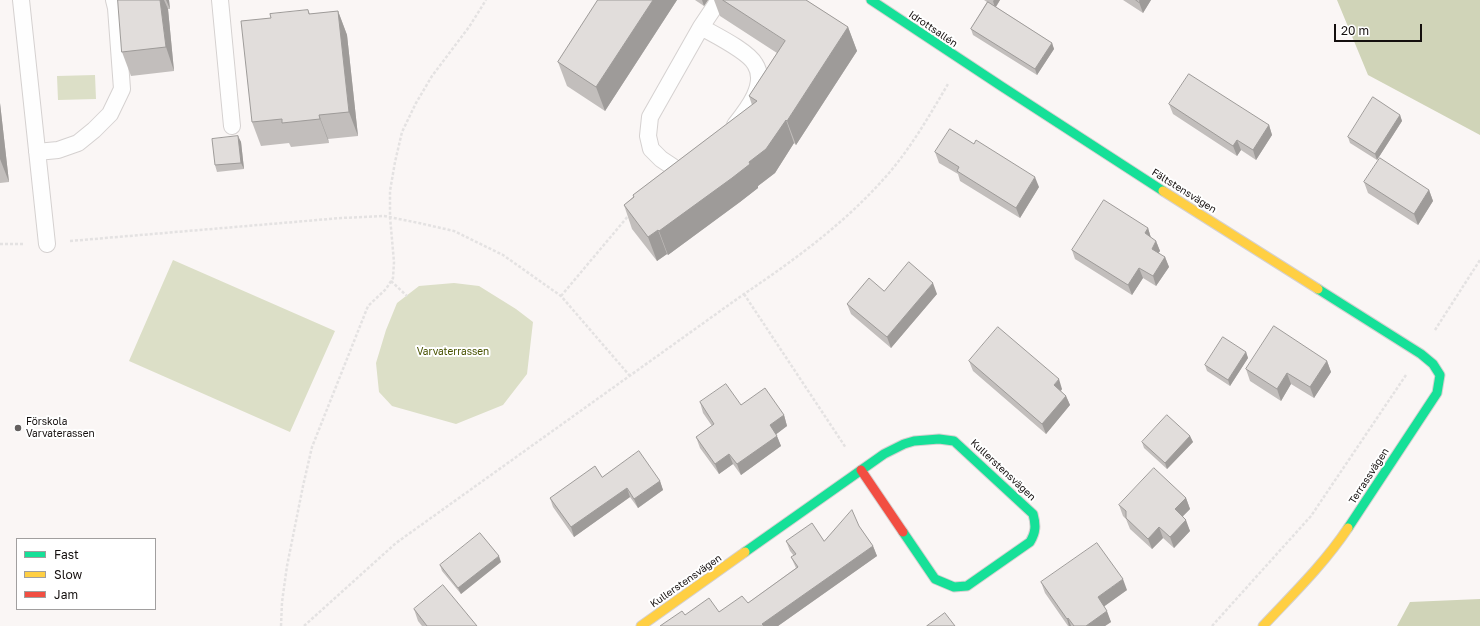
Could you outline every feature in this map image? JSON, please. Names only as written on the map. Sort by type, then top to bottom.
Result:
[{"type":"street","name":"Idrottsallén","points":[[871,0],[962,62]]},
{"type":"street","name":"Fältstensvägen","points":[[962,62],[1395,338]]},
{"type":"street","name":"Terrassvägen","points":[[1263,626],[1306,580],[1341,538],[1437,393],[1440,376],[1436,366],[1395,338]]},
{"type":"street","name":"Kullerstensvägen","points":[[641,626],[861,470],[893,448],[917,439],[937,438],[954,441],[1033,514],[1036,524],[1036,534],[1030,542],[967,586],[958,588],[949,586],[935,579],[861,470]]},
{"type":"lane","points":[[21,0],[47,244]]},
{"type":"lane","points":[[37,152],[58,150],[78,143],[110,114],[122,89],[116,8],[114,0]]},
{"type":"lane","points":[[220,0],[232,126]]},
{"type":"lane","points":[[701,156],[683,169],[676,169],[661,159],[651,149],[648,136],[650,116],[701,27],[719,0]]},
{"type":"lane","points":[[701,27],[748,56],[756,64],[759,72],[759,81],[754,98],[735,125],[725,135]]},
{"type":"path","points":[[281,626],[282,602],[288,566],[312,447],[368,306],[386,289],[393,278],[394,262],[390,217],[390,191],[402,132],[416,103],[432,76],[469,27],[486,0]]},
{"type":"path","points":[[304,626],[396,542],[744,294],[789,264],[838,224],[882,182],[913,141],[962,62]]},
{"type":"path","points":[[561,296],[631,214]]},
{"type":"path","points":[[0,244],[47,244],[340,218],[390,217],[454,232],[503,255],[561,296],[630,376]]},
{"type":"path","points":[[1212,626],[1311,516],[1420,354],[1480,260]]},
{"type":"path","points":[[391,281],[407,296]]},
{"type":"path","points":[[744,294],[861,470]]},
{"type":"green space","points":[[1337,0],[1480,0],[1480,135],[1368,75]]},
{"type":"green space","points":[[95,75],[96,99],[58,100],[57,76]]},
{"type":"green space","points":[[173,260],[335,331],[290,432],[129,361]]},
{"type":"green space","name":"Varvaterrassen","points":[[454,283],[479,286],[516,309],[533,322],[527,374],[503,405],[456,424],[392,406],[379,392],[376,363],[386,330],[397,303],[419,286]]},
{"type":"green space","points":[[1480,599],[1480,626],[1397,626],[1410,602]]},
{"type":"building","points":[[118,0],[160,0],[166,47],[122,52]]},
{"type":"building","points":[[598,0],[653,0],[596,87],[558,62]]},
{"type":"building","points":[[723,0],[806,0],[848,27],[787,121],[786,120],[766,149],[732,178],[659,231],[658,230],[648,237],[624,205],[634,197],[633,195],[757,101],[749,96],[785,41]]},
{"type":"building","points":[[988,2],[1052,43],[1035,69],[971,29]]},
{"type":"building","points":[[308,10],[309,14],[338,11],[349,112],[319,115],[320,119],[282,123],[282,119],[252,122],[241,21],[271,18],[270,14]]},
{"type":"building","points":[[1189,74],[1269,125],[1253,150],[1237,140],[1233,146],[1169,104]]},
{"type":"building","points":[[1373,97],[1400,115],[1375,154],[1348,137]]},
{"type":"building","points":[[950,129],[974,144],[976,140],[1035,177],[1016,208],[957,171],[959,167],[935,152]]},
{"type":"building","points":[[238,136],[241,163],[215,165],[212,139]]},
{"type":"building","points":[[1380,158],[1429,190],[1414,214],[1364,182]]},
{"type":"building","points":[[1104,200],[1148,228],[1145,233],[1156,241],[1152,249],[1165,257],[1153,276],[1139,268],[1128,285],[1072,250]]},
{"type":"building","points":[[909,262],[933,283],[887,337],[847,304],[869,278],[884,291]]},
{"type":"building","points":[[1274,326],[1327,361],[1310,387],[1287,373],[1277,389],[1246,369]]},
{"type":"building","points":[[998,327],[1059,379],[1054,385],[1066,396],[1042,424],[969,361]]},
{"type":"building","points":[[1223,337],[1246,352],[1228,380],[1205,365]]},
{"type":"building","points":[[726,384],[741,405],[765,388],[784,415],[770,425],[777,436],[737,464],[729,454],[715,464],[696,437],[714,424],[700,402]]},
{"type":"building","points":[[1167,415],[1190,436],[1165,463],[1142,442]]},
{"type":"building","points":[[639,451],[660,481],[634,499],[627,488],[571,527],[550,498],[595,466],[602,477]]},
{"type":"building","points":[[1154,468],[1186,498],[1175,509],[1186,520],[1170,537],[1159,527],[1148,539],[1126,518],[1126,511],[1119,505]]},
{"type":"building","points":[[852,510],[859,526],[873,546],[762,624],[764,626],[660,626],[682,611],[685,615],[709,598],[719,612],[742,596],[748,603],[798,567],[791,557],[796,554],[786,541],[812,523],[824,541]]},
{"type":"building","points":[[480,533],[499,556],[458,588],[440,565]]},
{"type":"building","points":[[1097,543],[1123,579],[1098,597],[1107,611],[1086,626],[1074,626],[1068,618],[1067,619],[1041,582]]},
{"type":"building","points":[[443,585],[477,626],[427,626],[414,609]]},
{"type":"building","points":[[945,613],[955,626],[927,626]]},
{"type":"traffic: fast","points":[[871,0],[1163,191]]},
{"type":"traffic: fast","points":[[1318,289],[1421,354],[1433,364],[1440,375],[1437,393],[1348,528]]},
{"type":"traffic: fast","points":[[745,552],[884,454],[904,444],[914,441],[939,439],[954,441],[1033,514],[1035,525],[1030,542],[967,586],[954,587],[935,579],[903,532]]},
{"type":"traffic: slow","points":[[1163,191],[1318,289]]},
{"type":"traffic: slow","points":[[1263,626],[1318,567],[1348,528]]},
{"type":"traffic: slow","points":[[641,626],[745,552]]},
{"type":"traffic: jam","points":[[861,470],[903,532]]},
{"type":"place","name":"Förskola Varvaterassen","points":[[18,428]]}]
